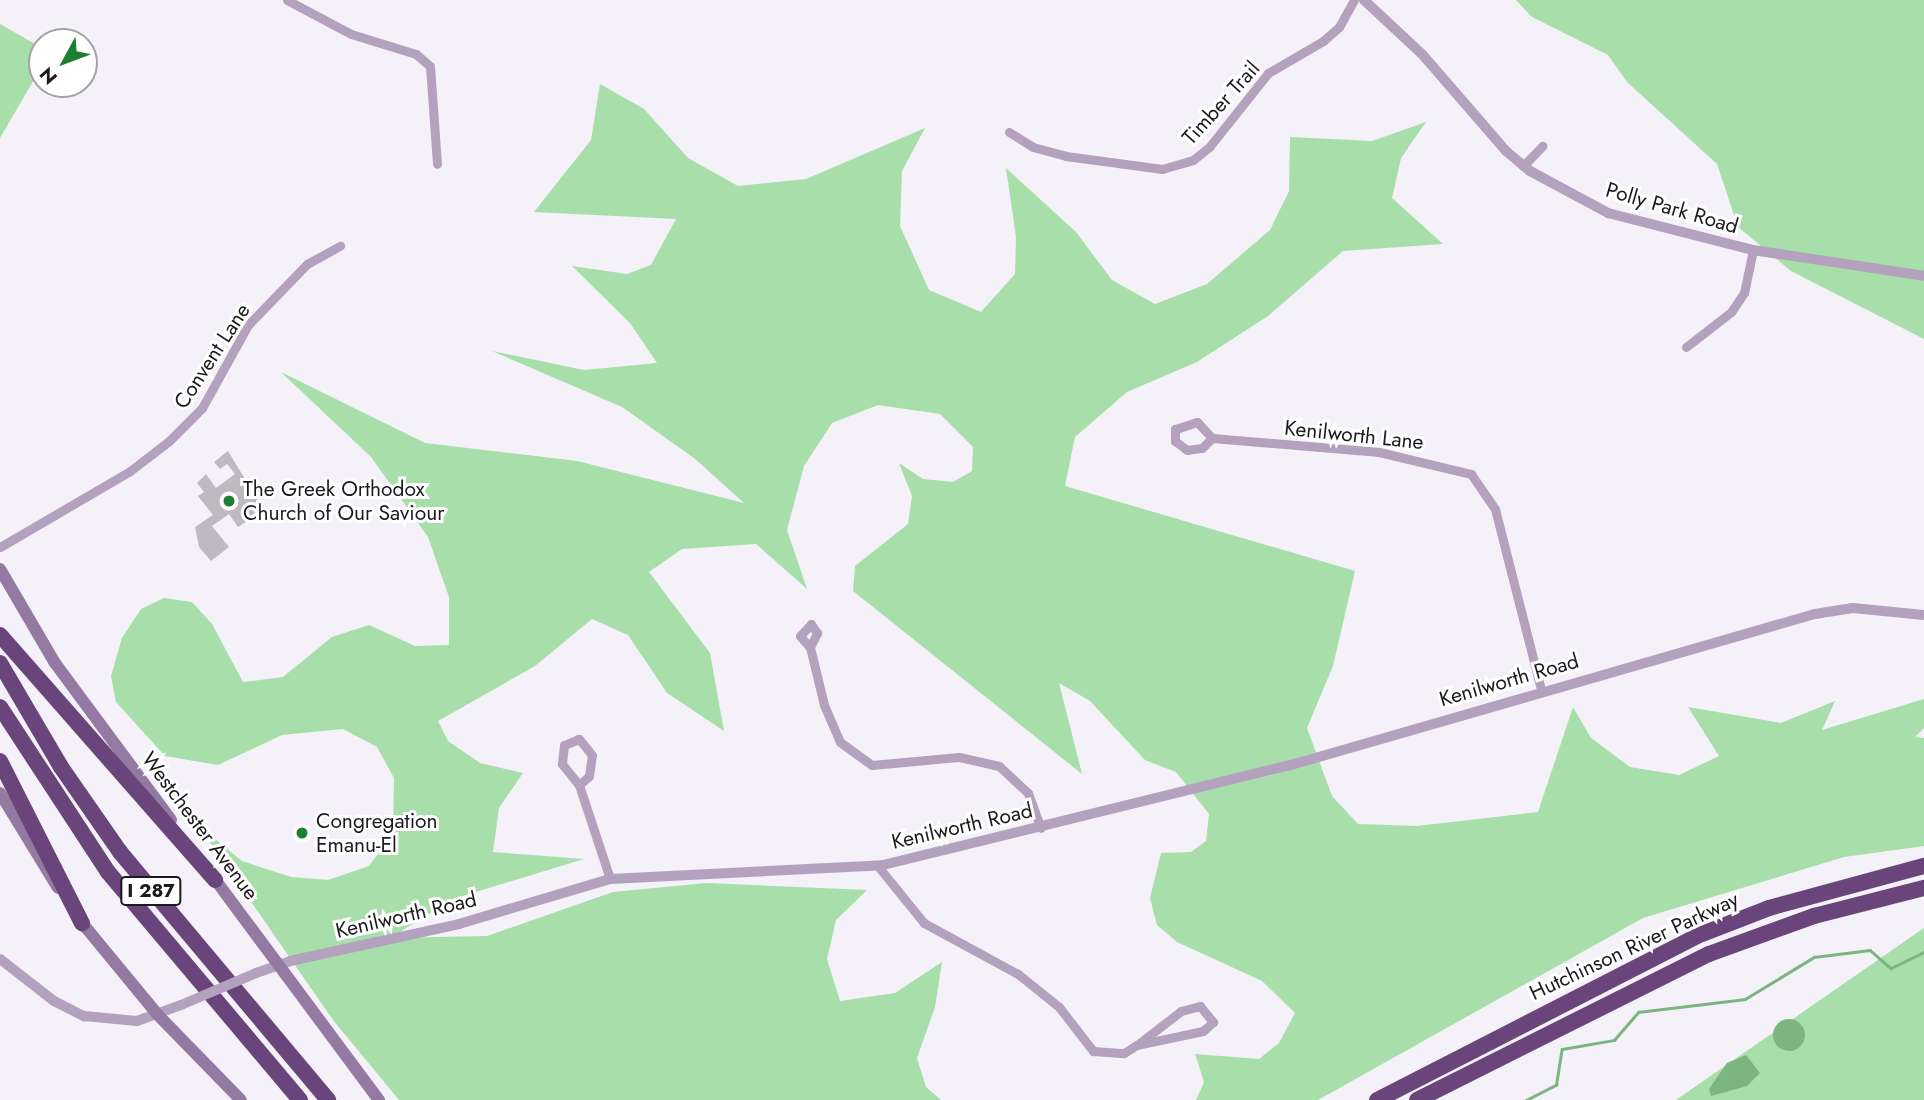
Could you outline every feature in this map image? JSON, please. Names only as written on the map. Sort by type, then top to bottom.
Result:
[{"type":"highway","points":[[0,635],[215,880]]},
{"type":"highway","name":"I 287","points":[[0,663],[45,741],[120,852],[328,1100]]},
{"type":"highway","name":"I 287","points":[[0,707],[107,872],[300,1100]]},
{"type":"highway","points":[[0,761],[82,923]]},
{"type":"highway","name":"Hutchinson River Parkway","points":[[1377,1100],[1702,934],[1769,908],[1924,866]]},
{"type":"highway","name":"Hutchinson River Parkway","points":[[1417,1100],[1709,954],[1826,912],[1924,888]]},
{"type":"main road","name":"Westchester Avenue","points":[[0,569],[55,663],[379,1100]]},
{"type":"main road","points":[[0,793],[99,946],[157,1014],[241,1100]]},
{"type":"street","points":[[287,0],[351,34],[416,54],[430,66],[437,164]]},
{"type":"street","name":"Timber Trail","points":[[1009,132],[1033,147],[1066,156],[1161,169],[1193,160],[1210,146],[1268,73],[1323,41],[1339,27],[1354,0]]},
{"type":"street","name":"Polly Park Road","points":[[1364,0],[1422,54],[1487,133],[1523,166],[1608,213],[1753,250],[1924,276]]},
{"type":"street","points":[[1523,166],[1542,146]]},
{"type":"street","name":"Convent Lane","points":[[0,547],[130,471],[177,434],[202,408],[248,325],[302,268],[341,246]]},
{"type":"street","points":[[1686,347],[1731,312],[1744,293],[1753,250]]},
{"type":"street","name":"Kenilworth Lane","points":[[1212,438],[1413,457],[1471,474],[1495,509],[1541,689]]},
{"type":"street","name":"Kenilworth Road","points":[[0,961],[84,1016],[137,1021],[279,965],[459,925],[610,879],[877,865],[1041,828],[1291,765],[1541,689],[1815,614],[1853,608],[1924,615]]},
{"type":"street","points":[[810,647],[824,705],[840,742],[872,765],[959,757],[999,766],[1028,793],[1041,828]]},
{"type":"street","points":[[579,785],[589,776],[592,755],[579,739],[564,745],[562,764],[579,785],[610,879]]},
{"type":"street","points":[[877,865],[924,923],[1018,974],[1059,1007],[1093,1051],[1124,1052],[1138,1045],[1189,1007],[1212,1015],[1211,1025],[1198,1034],[1138,1045]]},
{"type":"shaded area","points":[[1516,0],[1924,0],[1924,339],[1791,271],[1738,227],[1717,164],[1627,82],[1608,55],[1532,17]]},
{"type":"shaded area","points":[[0,24],[28,40],[28,90],[0,138]]},
{"type":"shaded area","points":[[600,84],[644,109],[688,158],[738,186],[806,179],[925,128],[902,171],[900,226],[929,290],[981,312],[1015,274],[1016,237],[1006,168],[1076,232],[1112,280],[1155,304],[1207,284],[1270,230],[1289,191],[1290,137],[1372,141],[1426,122],[1401,158],[1392,198],[1443,244],[1343,251],[1268,316],[1197,362],[1127,392],[1075,437],[1065,486],[1355,571],[1333,666],[1307,728],[1332,796],[1358,824],[1417,826],[1538,812],[1573,707],[1591,738],[1630,767],[1679,775],[1719,756],[1688,707],[1781,723],[1835,701],[1822,730],[1924,699],[1924,728],[1915,737],[1924,738],[1924,846],[1844,857],[1643,918],[1318,1100],[1196,1100],[1204,1082],[1195,1054],[1259,1059],[1279,1043],[1295,1013],[1262,981],[1177,942],[1157,925],[1150,898],[1161,853],[1191,852],[1206,841],[1209,814],[1176,772],[1145,760],[1090,701],[1059,683],[1082,774],[853,591],[855,566],[908,524],[912,496],[899,463],[923,479],[953,482],[972,471],[973,447],[940,414],[878,405],[832,423],[804,466],[787,530],[807,589],[756,544],[682,549],[649,572],[710,653],[724,731],[667,693],[628,635],[592,619],[535,666],[438,721],[448,741],[480,763],[523,773],[499,808],[493,852],[584,859],[453,899],[390,938],[487,936],[613,892],[706,883],[867,890],[836,920],[827,959],[840,1001],[895,993],[942,962],[935,1007],[917,1058],[926,1087],[941,1100],[399,1100],[333,1020],[198,825],[242,861],[291,877],[328,880],[369,866],[393,834],[394,778],[377,747],[343,729],[282,735],[218,765],[165,756],[116,702],[111,676],[122,638],[141,609],[164,598],[192,602],[212,624],[243,682],[283,677],[332,637],[369,625],[415,646],[449,645],[449,597],[428,537],[371,457],[281,372],[425,443],[577,461],[744,503],[694,458],[622,407],[492,351],[584,370],[657,363],[630,323],[572,266],[627,274],[651,265],[676,219],[534,212],[591,140]]},
{"type":"shaded area","points":[[1924,928],[1924,1100],[1676,1100]]},
{"type":"shaded area","points":[[1789,1019],[1801,1023],[1805,1035],[1801,1047],[1789,1051],[1777,1047],[1773,1035],[1777,1023]]},
{"type":"shaded area","points":[[1746,1055],[1760,1073],[1747,1086],[1711,1096],[1709,1089],[1727,1063]]},
{"type":"building","name":"The Greek Orthodox Church of Our Saviour","points":[[228,451],[264,510],[238,527],[229,514],[212,526],[229,547],[211,561],[199,547],[195,527],[213,515],[198,496],[204,492],[197,483],[206,474],[216,488],[235,474],[227,464],[220,469],[214,462]]},
{"type":"waterway","points":[[1526,1100],[1556,1085],[1562,1049],[1614,1040],[1638,1012],[1745,999],[1814,957],[1870,950],[1891,968],[1924,952]]},
{"type":"place","name":"The Greek Orthodox Church of Our Saviour","points":[[229,501]]},
{"type":"place","name":"Congregation Emanu-El","points":[[302,833]]}]
